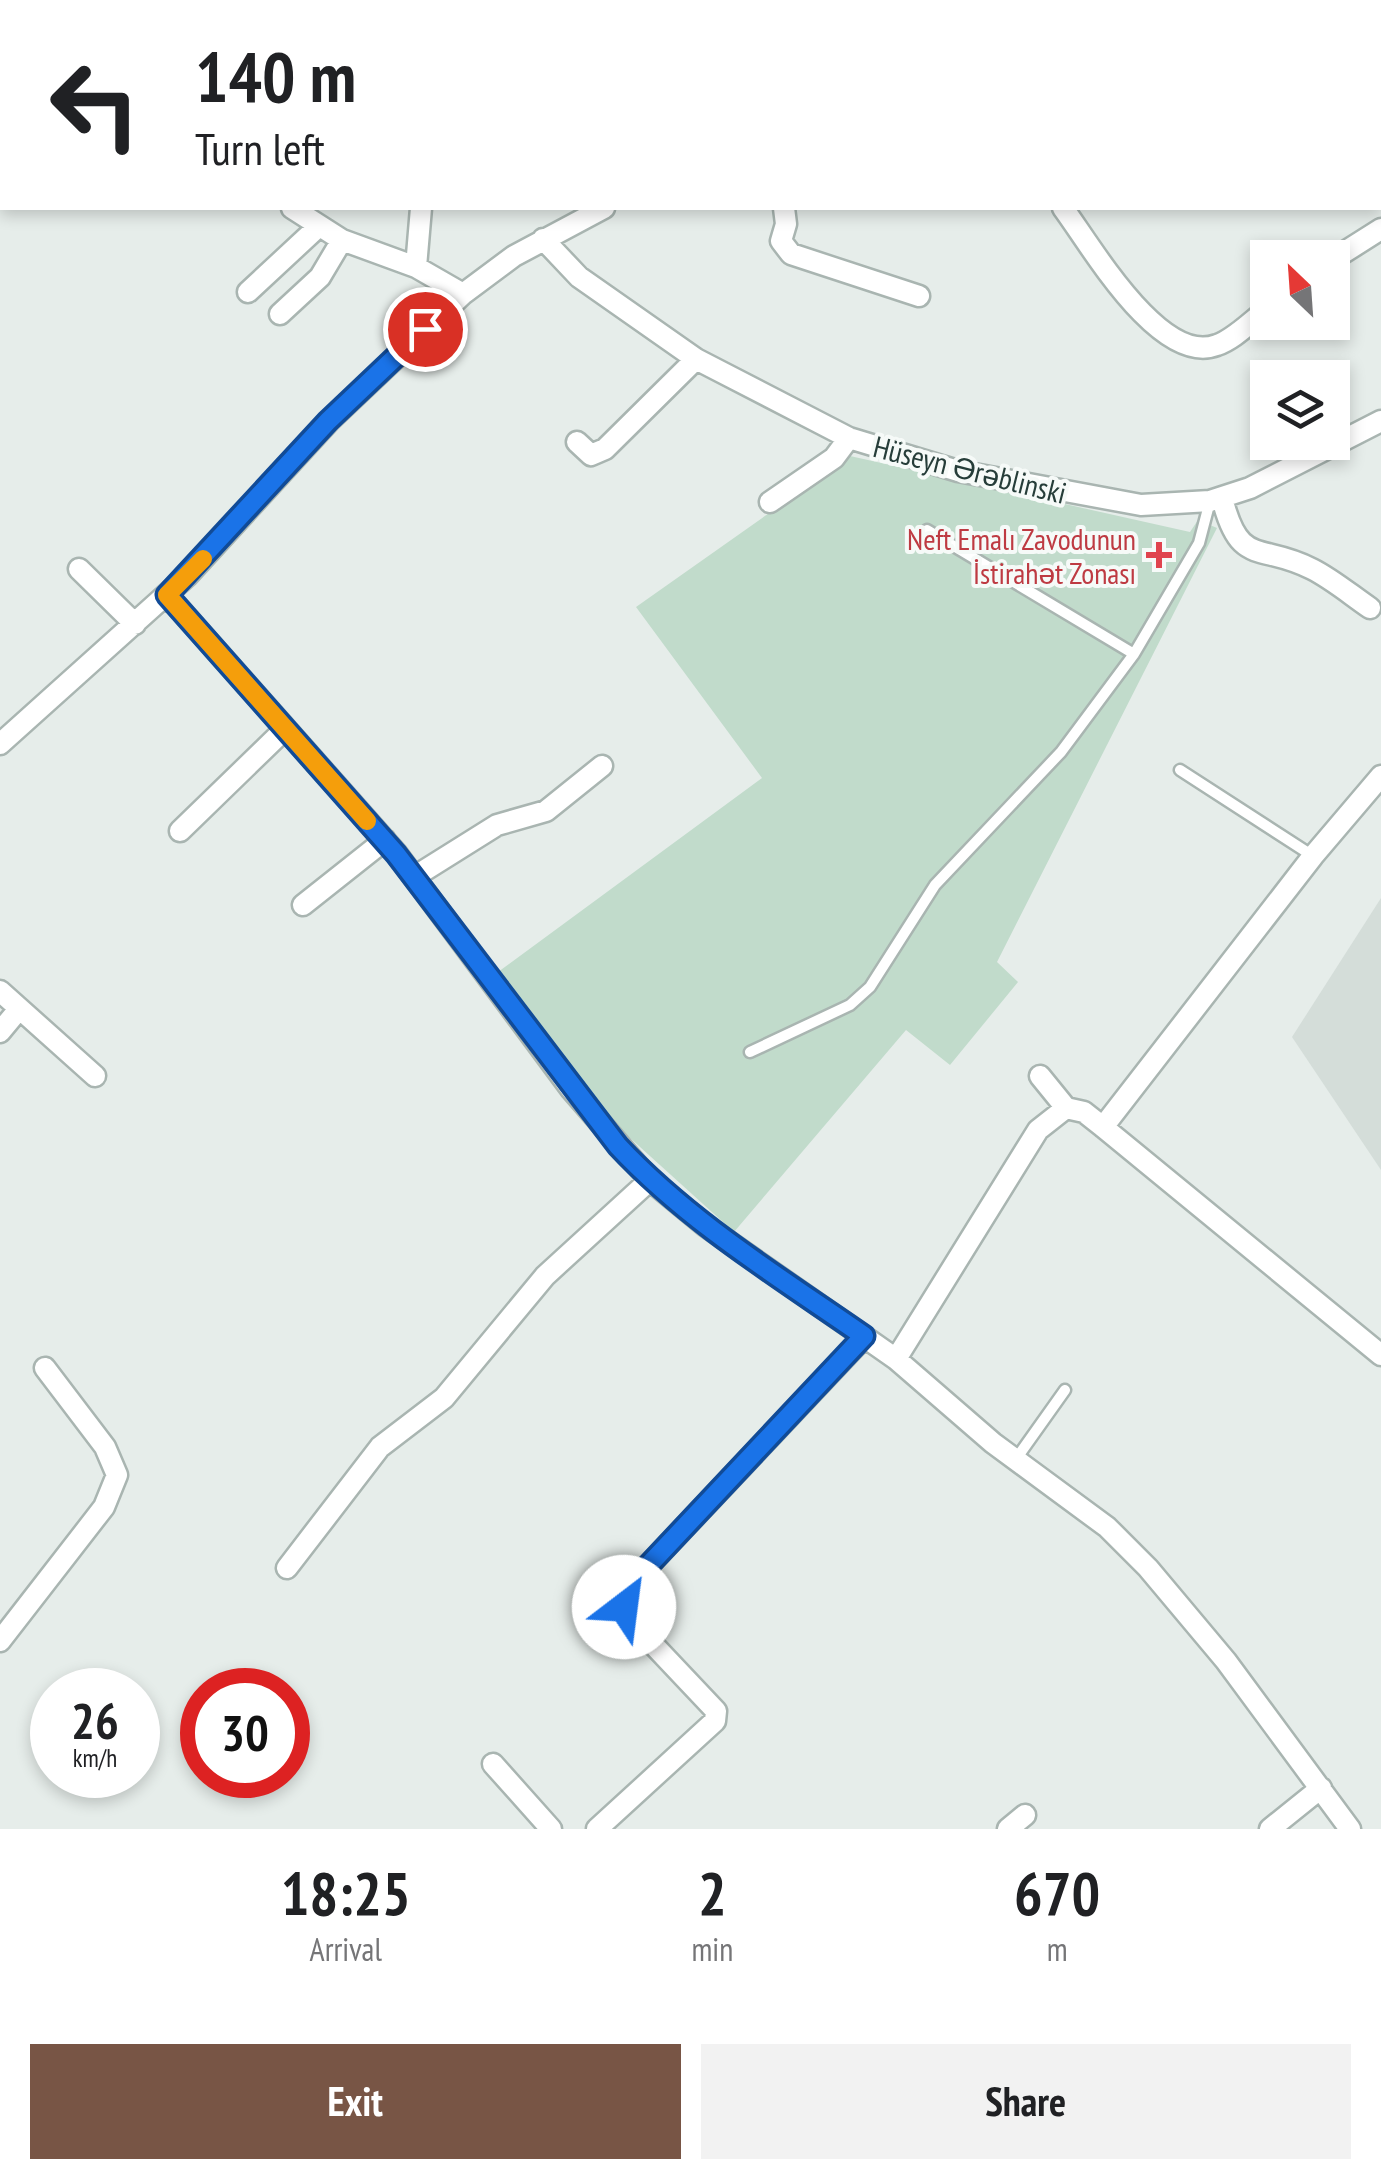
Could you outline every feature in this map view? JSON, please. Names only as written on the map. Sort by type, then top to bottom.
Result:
[{"type":"street","points":[[295,210],[342,240],[416,267],[463,294]]},
{"type":"street","points":[[416,267],[421,210]]},
{"type":"street","points":[[0,744],[167,595],[339,410],[463,294],[543,240],[600,210]]},
{"type":"street","points":[[784,210],[786,224],[781,241],[791,254],[918,296]]},
{"type":"street","points":[[1064,210],[1138,308],[1183,343],[1220,345],[1250,322]]},
{"type":"street","points":[[248,292],[319,226]]},
{"type":"street","points":[[1350,249],[1381,229]]},
{"type":"street","points":[[280,314],[320,277],[342,240]]},
{"type":"street","name":"Hüseyn Ərəblinski","points":[[543,240],[579,277],[696,359],[848,438],[958,471],[1142,505],[1216,499],[1381,422]]},
{"type":"street","points":[[577,442],[591,455],[606,449],[696,359]]},
{"type":"street","points":[[770,502],[834,458],[848,438]]},
{"type":"street","points":[[1216,499],[1241,544],[1310,568],[1370,608]]},
{"type":"street","points":[[78,570],[135,624]]},
{"type":"street","points":[[167,595],[385,840],[571,1089],[650,1180],[706,1226],[896,1358],[1015,1460],[1089,1513],[1148,1568],[1350,1829]]},
{"type":"street","points":[[180,831],[284,730]]},
{"type":"street","points":[[414,876],[497,825],[546,811],[602,766]]},
{"type":"street","points":[[1103,1127],[1313,856],[1381,776]]},
{"type":"street","points":[[303,904],[385,840]]},
{"type":"street","points":[[0,991],[95,1076]]},
{"type":"street","points":[[0,1032],[18,1008]]},
{"type":"street","points":[[1040,1076],[1066,1108],[1084,1112],[1381,1355]]},
{"type":"street","points":[[896,1358],[1038,1130],[1066,1108]]},
{"type":"street","points":[[287,1568],[380,1447],[457,1385],[545,1276],[650,1180]]},
{"type":"street","points":[[598,1829],[715,1721],[716,1710],[706,1695],[630,1620],[624,1607],[630,1585],[864,1336]]},
{"type":"street","points":[[0,1641],[104,1507],[117,1475],[105,1447],[45,1368]]},
{"type":"street","points":[[493,1764],[552,1829]]},
{"type":"street","points":[[1270,1829],[1320,1788]]},
{"type":"street","points":[[1008,1829],[1025,1816]]},
{"type":"lane","points":[[750,1052],[850,1006],[870,987],[935,884],[1061,752],[1134,654],[1199,544],[1216,499]]},
{"type":"lane","points":[[926,530],[1134,654]]},
{"type":"lane","points":[[1180,770],[1313,856]]},
{"type":"lane","points":[[1015,1460],[1065,1390]]},
{"type":"shaded area","points":[[1381,898],[1381,1170],[1292,1037]]},
{"type":"green space","points":[[850,456],[1190,532],[1198,520],[1217,528],[997,962],[1018,982],[950,1065],[906,1030],[734,1232],[619,1128],[498,972],[762,778],[636,607]]},
{"type":"slow traffic","points":[[203,559],[167,595],[367,821]]},
{"type":"place","name":"Neft Emalı Zavodunun İstirahət Zonası","points":[[1159,555]]},
{"type":"route","points":[[425,329],[328,421],[167,595],[396,854],[592,1117],[618,1146],[660,1189],[706,1226],[864,1336],[630,1585],[624,1607]]}]
